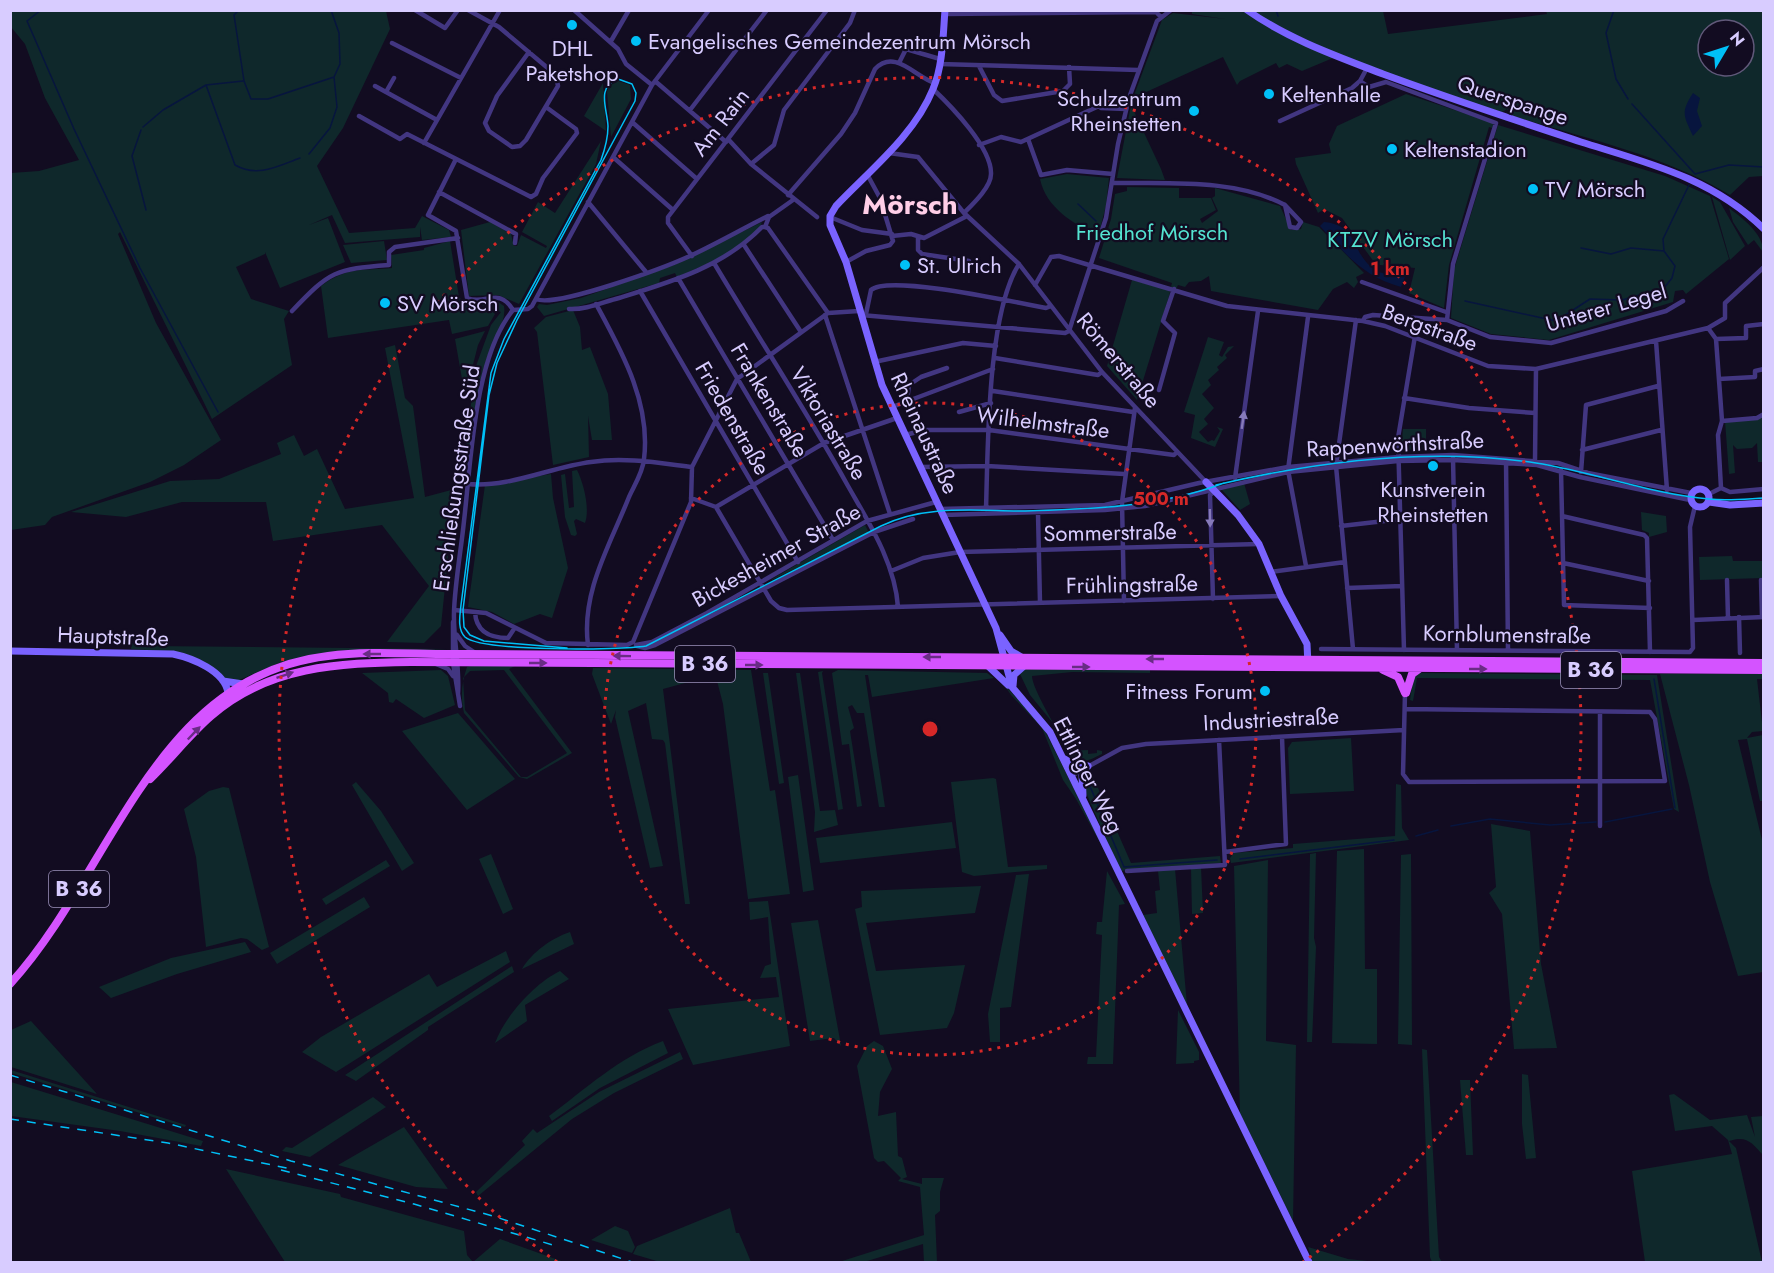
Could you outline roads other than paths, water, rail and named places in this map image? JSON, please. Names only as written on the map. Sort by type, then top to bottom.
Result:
[{"type":"main road","name":"Querspange","points":[[1247,10],[1283,32],[1367,68],[1501,116],[1665,167],[1721,194],[1764,229]]},
{"type":"main road","points":[[830,217],[836,207],[889,153],[912,125],[934,86],[940,61],[945,12]]},
{"type":"main road","name":"Rheinaustraße","points":[[830,217],[831,230],[846,262],[874,362],[897,418],[996,628],[1005,667]]},
{"type":"main road","name":"Römerstraße","points":[[1206,482],[1248,527],[1259,544],[1281,596],[1307,645],[1308,663]]},
{"type":"main road","points":[[1709,498],[1702,506],[1692,500],[1702,490],[1709,498],[1730,505],[1764,503]]},
{"type":"main road","points":[[996,628],[1011,651],[1023,662],[1013,680],[1017,694]]},
{"type":"main road","name":"Hauptstraße","points":[[10,651],[161,653],[183,657],[211,671],[224,681]]},
{"type":"main road","name":"B 36","points":[[230,697],[265,682],[318,667],[363,663],[430,662],[478,654],[1004,658],[1023,662],[1764,663]]},
{"type":"main road","name":"B 36","points":[[10,984],[46,939],[141,789],[243,684],[284,666],[327,656],[1005,667],[1023,662]]},
{"type":"main road","name":"B 36","points":[[1308,663],[1376,668],[1407,664],[1419,669],[1764,670]]},
{"type":"main road","points":[[1406,693],[1407,664]]},
{"type":"main road","points":[[988,666],[1017,694]]},
{"type":"main road","name":"Ettlinger Weg","points":[[1005,667],[1017,694],[1044,722],[1073,774],[1083,801],[1310,1263]]},
{"type":"main road","points":[[1376,668],[1398,677],[1406,693]]},
{"type":"main road","points":[[1406,693],[1411,676],[1419,669]]},
{"type":"main road","name":"Hauptstraße","points":[[211,671],[230,697]]},
{"type":"main road","points":[[230,697],[224,681],[243,684]]},
{"type":"main road","points":[[1062,757],[1075,765],[1088,766],[1081,780],[1083,801]]},
{"type":"street","points":[[415,10],[445,28],[458,10]]},
{"type":"street","points":[[468,10],[492,23],[529,52],[558,79],[558,86],[520,146],[512,147],[485,126],[497,96],[529,52]]},
{"type":"street","points":[[424,143],[500,10]]},
{"type":"street","points":[[574,10],[618,48],[626,64],[690,110],[793,200],[817,217]]},
{"type":"street","points":[[611,41],[629,10]]},
{"type":"street","points":[[456,159],[428,215],[456,231],[467,298],[473,300],[500,298],[507,301],[513,310],[528,309],[536,299],[653,83],[709,10]]},
{"type":"street","points":[[690,110],[768,10]]},
{"type":"street","name":"Am Rain","points":[[673,210],[827,10]]},
{"type":"street","points":[[752,164],[774,146],[784,110],[850,23],[855,10]]},
{"type":"street","points":[[636,645],[691,498],[693,466],[737,379],[769,355],[827,314],[862,314],[1065,333],[1069,331],[1093,264],[1110,203],[1113,174],[1129,98],[1138,70],[1161,17],[1171,10]]},
{"type":"street","points":[[945,12],[1156,12],[1161,17]]},
{"type":"street","points":[[392,44],[461,78]]},
{"type":"street","points":[[899,63],[906,49],[940,61],[979,66],[1138,70]]},
{"type":"street","points":[[788,195],[841,134],[855,113],[878,66],[889,60],[899,63],[934,86],[963,120],[979,145],[991,177],[966,215],[939,231],[918,237],[911,234],[892,235],[862,230],[830,217]]},
{"type":"street","points":[[979,66],[994,95],[1002,101],[1063,91],[1070,84],[1068,67]]},
{"type":"street","points":[[1280,121],[1347,91],[1360,81],[1367,68]]},
{"type":"street","points":[[386,92],[394,78]]},
{"type":"street","points":[[1360,81],[1369,87],[1386,82],[1496,123],[1453,264],[1446,312],[1447,320]]},
{"type":"street","points":[[375,86],[437,120]]},
{"type":"street","points":[[979,145],[1001,137],[1016,143],[1099,105],[1112,100],[1129,98]]},
{"type":"street","points":[[1099,105],[1101,108],[1126,109]]},
{"type":"street","points":[[359,116],[400,139],[407,134],[524,196],[533,196],[543,178],[577,133],[576,129],[546,107]]},
{"type":"street","points":[[632,122],[697,179]]},
{"type":"street","points":[[1028,139],[1041,175],[1067,170],[1113,174]]},
{"type":"street","name":"Römerstraße","points":[[889,153],[918,157],[966,215],[985,230],[1019,264],[1069,331],[1134,410],[1206,482]]},
{"type":"street","points":[[613,158],[673,210],[667,220],[692,256]]},
{"type":"street","points":[[846,262],[866,251],[890,245],[892,235],[880,198],[867,174]]},
{"type":"street","points":[[1112,183],[1226,186],[1285,205],[1301,222],[1297,228],[1290,227],[1285,205]]},
{"type":"street","points":[[439,192],[516,234],[515,243]]},
{"type":"street","points":[[536,299],[548,302],[568,298],[692,256],[769,217],[793,200]]},
{"type":"street","points":[[588,202],[646,272]]},
{"type":"street","points":[[569,309],[640,291],[714,263],[744,245],[762,227],[765,227],[769,217]]},
{"type":"street","points":[[765,227],[768,228],[827,314],[890,514]]},
{"type":"street","points":[[918,237],[918,250],[922,254],[969,261]]},
{"type":"street","points":[[292,311],[317,286],[339,271],[389,265],[389,252],[394,247],[458,238]]},
{"type":"street","points":[[744,245],[801,332]]},
{"type":"street","name":"Bergstraße","points":[[1035,285],[1054,256],[1093,264],[1217,303],[1258,311],[1364,321],[1415,336],[1483,364],[1536,369],[1708,328]]},
{"type":"street","name":"Viktoriastraße","points":[[714,263],[824,443],[874,532],[891,571],[898,607]]},
{"type":"street","points":[[986,509],[994,358],[1004,300],[1019,264]]},
{"type":"street","points":[[1721,488],[1718,435],[1722,421],[1716,339],[1708,328],[1725,318],[1725,303],[1764,267]]},
{"type":"street","name":"Frankenstraße","points":[[678,278],[833,540]]},
{"type":"street","points":[[1362,282],[1446,312]]},
{"type":"street","points":[[862,314],[872,290],[878,286],[917,285],[1046,308],[1051,306]]},
{"type":"street","points":[[1159,390],[1175,333],[1163,321],[1174,289]]},
{"type":"street","name":"Friedenstraße","points":[[640,291],[798,562]]},
{"type":"street","name":"Unterer Legel","points":[[1364,321],[1365,317],[1373,315],[1447,320],[1490,337],[1551,343],[1666,311],[1683,301]]},
{"type":"street","points":[[588,645],[586,619],[590,593],[644,461],[643,425],[636,389],[626,361],[596,304]]},
{"type":"street","name":"Erschließungsstraße Süd","points":[[456,658],[454,610],[468,484],[485,370],[496,341],[513,310]]},
{"type":"street","points":[[1235,478],[1258,311]]},
{"type":"street","points":[[1306,566],[1288,469],[1308,317]]},
{"type":"street","points":[[1353,649],[1337,464],[1356,320]]},
{"type":"street","points":[[1716,339],[1746,338],[1746,327],[1764,324]]},
{"type":"street","points":[[1404,650],[1402,519],[1398,459],[1404,398],[1415,336]]},
{"type":"street","points":[[1656,341],[1660,430],[1666,490]]},
{"type":"street","points":[[874,362],[963,343],[996,346]]},
{"type":"street","points":[[994,358],[1098,375],[1102,372]]},
{"type":"street","points":[[907,401],[909,385],[921,377],[947,368]]},
{"type":"street","points":[[892,407],[993,369]]},
{"type":"street","points":[[1535,460],[1536,369]]},
{"type":"street","points":[[1719,379],[1755,377],[1755,371],[1764,369]]},
{"type":"street","points":[[1581,474],[1586,405],[1658,386]]},
{"type":"street","points":[[993,391],[1134,410],[1122,502],[1124,601]]},
{"type":"street","points":[[1404,398],[1469,408],[1534,413]]},
{"type":"street","points":[[959,412],[991,403]]},
{"type":"street","points":[[1722,421],[1757,418],[1764,414]]},
{"type":"street","points":[[691,498],[716,507],[824,443],[897,418]]},
{"type":"street","name":"Wilhelmstraße","points":[[905,435],[925,430],[989,430],[1174,455],[1177,452]]},
{"type":"street","points":[[1582,450],[1660,430]]},
{"type":"street","points":[[1453,457],[1456,650]]},
{"type":"street","name":"Rappenwörthstraße","points":[[940,508],[1068,507],[1122,502],[1206,482],[1288,469],[1398,459],[1453,457],[1558,463],[1581,474],[1692,500]]},
{"type":"street","points":[[1506,460],[1508,650]]},
{"type":"street","name":"Rappenwörthstraße","points":[[1506,460],[1666,490],[1692,500]]},
{"type":"street","points":[[468,484],[494,482],[590,462],[644,461],[693,466]]},
{"type":"street","points":[[920,467],[987,466],[1124,474]]},
{"type":"street","name":"Rappenwörthstraße","points":[[940,508],[1038,513],[1122,509],[1215,491],[1288,469]]},
{"type":"street","points":[[1561,470],[1563,603],[1566,607],[1650,609]]},
{"type":"street","points":[[1709,498],[1711,491],[1721,488],[1730,492],[1764,489]]},
{"type":"street","points":[[1213,599],[1210,495],[1215,491]]},
{"type":"street","points":[[1692,500],[1690,527],[1693,620],[1763,617],[1761,580]]},
{"type":"street","name":"Frühlingstraße","points":[[716,507],[775,605],[787,610],[1281,596]]},
{"type":"street","name":"Bickesheimer Straße","points":[[763,585],[867,521],[890,514],[940,508]]},
{"type":"street","points":[[1038,513],[1040,603]]},
{"type":"street","points":[[1562,516],[1644,535],[1649,543],[1650,652]]},
{"type":"street","name":"Bickesheimer Straße","points":[[454,610],[493,616],[514,629],[546,643],[636,645],[652,642],[874,532],[913,519]]},
{"type":"street","points":[[1341,526],[1402,519]]},
{"type":"street","name":"Sommerstraße","points":[[891,571],[923,558],[960,552],[1259,544]]},
{"type":"street","points":[[1270,572],[1345,562]]},
{"type":"street","points":[[1563,563],[1649,581]]},
{"type":"street","points":[[1727,580],[1728,618]]},
{"type":"street","points":[[1347,588],[1402,586]]},
{"type":"street","points":[[476,612],[481,629],[488,635],[508,638],[514,629]]},
{"type":"street","points":[[1739,618],[1740,653]]},
{"type":"street","name":"Erschließungsstraße Süd","points":[[454,620],[456,658]]},
{"type":"street","name":"Kornblumenstraße","points":[[1322,648],[1692,651],[1693,620]]},
{"type":"street","points":[[456,633],[462,644],[478,654]]},
{"type":"street","points":[[455,682],[456,658]]},
{"type":"street","points":[[456,658],[458,694]]},
{"type":"street","points":[[430,662],[448,669],[455,682],[460,706]]},
{"type":"street","points":[[1405,709],[1653,713],[1666,777],[1662,783],[1409,782],[1403,774],[1404,730],[1405,709],[1406,693]]},
{"type":"street","points":[[1600,712],[1600,826]]},
{"type":"street","name":"Industriestraße","points":[[1073,774],[1122,748],[1219,740],[1404,730]]},
{"type":"street","points":[[1225,852],[1286,844],[1282,737]]},
{"type":"street","points":[[1127,871],[1225,865],[1219,740]]},
{"type":"water","points":[[1693,93],[1700,98],[1697,111],[1702,126],[1693,136],[1687,124],[1685,110]]},
{"type":"water","points":[[1324,222],[1336,224],[1344,229],[1362,257],[1377,271],[1405,277],[1401,287],[1376,277],[1356,263],[1320,226]]},
{"type":"waterway","points":[[41,10],[27,21],[74,129],[140,268],[218,412]]},
{"type":"waterway","points":[[239,10],[234,15],[244,81],[251,99],[268,99],[334,77]]},
{"type":"waterway","points":[[309,154],[330,128],[337,107],[334,77],[340,64],[339,33],[331,10]]},
{"type":"waterway","points":[[1276,10],[1278,16]]},
{"type":"waterway","points":[[1614,10],[1606,33],[1616,79],[1628,99]]},
{"type":"waterway","points":[[143,127],[163,110],[206,85],[243,81]]},
{"type":"waterway","points":[[206,85],[235,165],[243,169],[260,171],[300,158]]},
{"type":"waterway","points":[[1632,104],[1695,174],[1729,165],[1764,167]]},
{"type":"waterway","points":[[141,130],[132,156],[146,210]]},
{"type":"waterway","points":[[1465,301],[1556,321],[1590,299],[1622,300],[1664,288],[1672,278],[1675,266],[1664,251],[1663,239],[1689,185]]},
{"type":"waterway","points":[[1078,204],[1096,221]]},
{"type":"waterway","points":[[1581,248],[1611,254],[1631,248],[1664,251]]},
{"type":"waterway","points":[[1654,679],[1675,808]]},
{"type":"waterway","points":[[1089,784],[1124,867],[1217,860]]},
{"type":"waterway","points":[[1605,822],[1672,809]]},
{"type":"waterway","points":[[1451,826],[1490,819],[1550,825],[1596,822]]},
{"type":"waterway","points":[[1416,836],[1438,830]]},
{"type":"waterway","points":[[1240,859],[1394,840]]},
{"type":"tram line","points":[[567,648],[484,641],[470,635],[464,627],[463,610],[489,395],[497,363],[517,320],[635,101],[636,93],[632,84],[618,79],[607,87],[605,93],[608,130],[601,160],[504,339],[491,373],[460,613],[460,626],[465,637],[477,642],[523,647],[582,649],[646,646],[881,526],[915,514],[952,510],[1025,511],[1126,505],[1176,497],[1224,483]]},
{"type":"tram line","points":[[1216,485],[1334,463],[1456,456],[1536,463],[1665,493],[1723,500],[1764,498]]},
{"type":"railway","points":[[10,1075],[291,1161],[493,1216],[632,1262]]},
{"type":"railway","points":[[10,1119],[168,1143],[291,1169]]},
{"type":"railway","points":[[281,1170],[414,1204],[553,1245]]},
{"type":"place","name":"DHL Paketshop","points":[[572,25]]},
{"type":"place","name":"Evangelisches Gemeindezentrum Mörsch","points":[[636,41]]},
{"type":"place","name":"Keltenhalle","points":[[1269,94]]},
{"type":"place","name":"Schulzentrum Rheinstetten","points":[[1194,111]]},
{"type":"place","name":"Keltenstadion","points":[[1392,149]]},
{"type":"place","name":"TV Mörsch","points":[[1533,189]]},
{"type":"place","name":"St. Ulrich","points":[[905,265]]},
{"type":"place","name":"SV Mörsch","points":[[385,303]]},
{"type":"place","name":"Kunstverein Rheinstetten","points":[[1433,466]]},
{"type":"place","name":"Fitness Forum","points":[[1265,691]]},
{"type":"district","name":"Mörsch","points":[[910,204]]},
{"type":"park label","name":"Friedhof Mörsch","points":[[1152,232]]},
{"type":"park label","name":"KTZV Mörsch","points":[[1390,239]]}]
